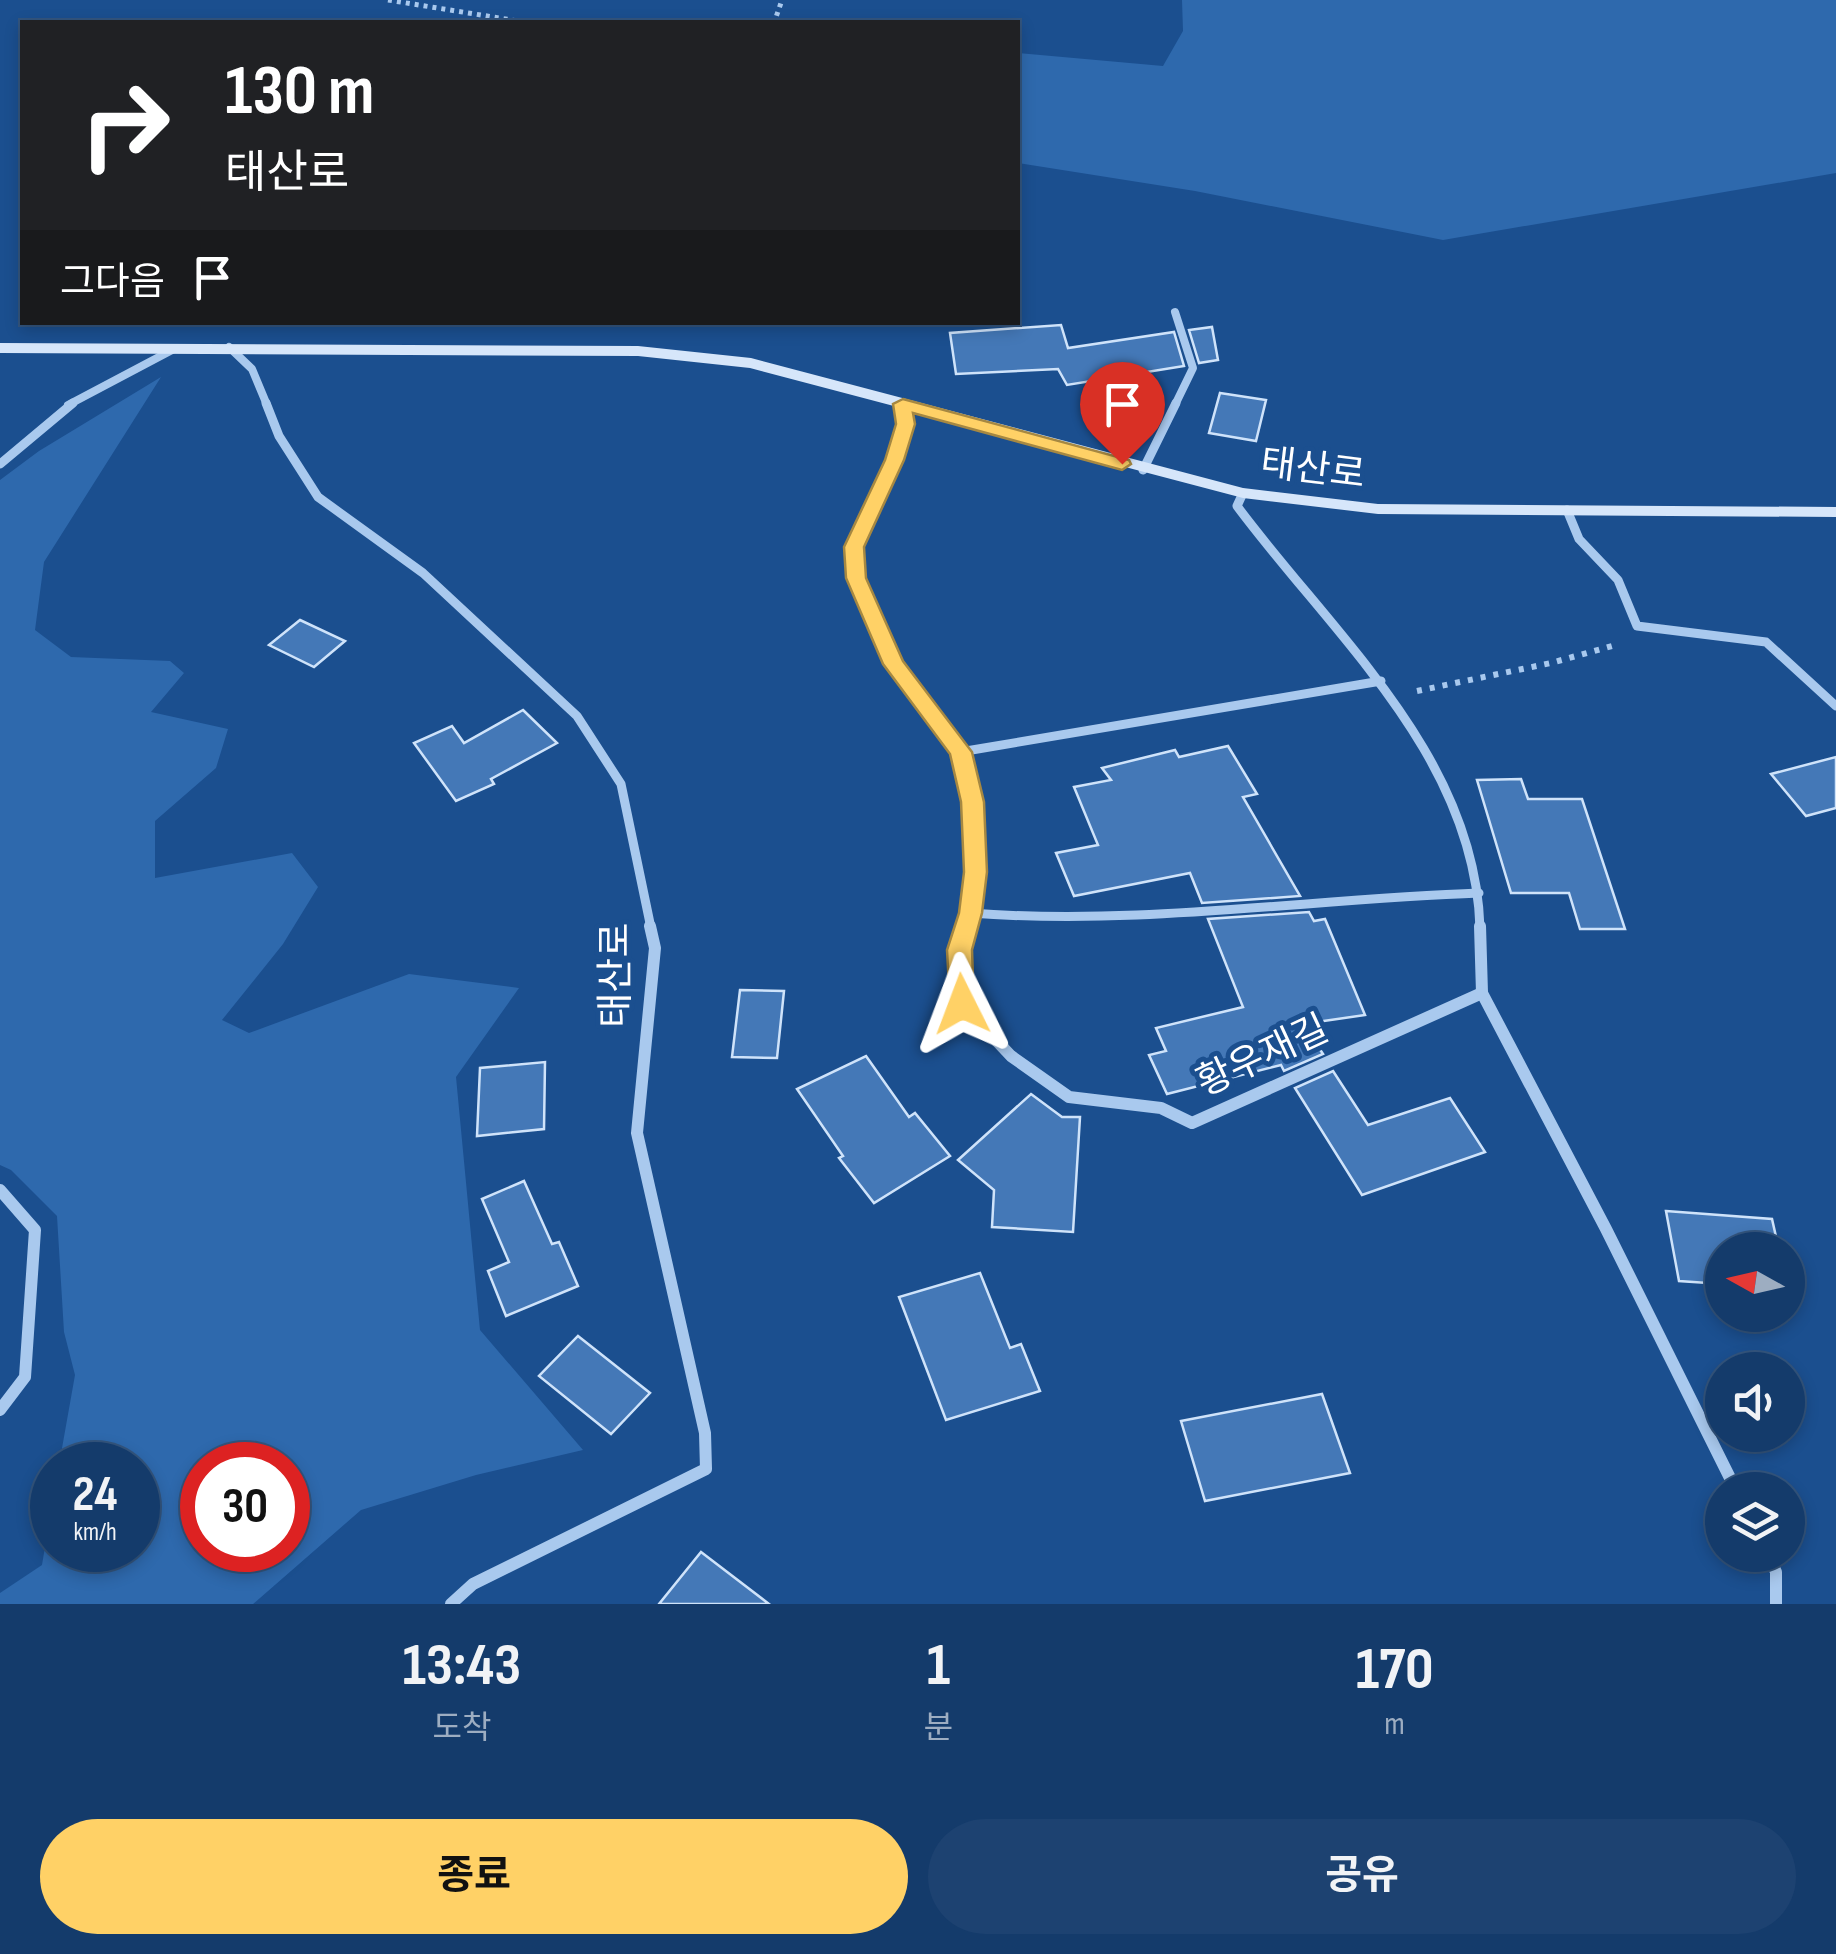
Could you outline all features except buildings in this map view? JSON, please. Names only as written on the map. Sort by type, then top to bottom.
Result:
[{"type":"street","points":[[1143,470],[1193,368],[1174,312]]},
{"type":"street","name":"태산로","points":[[0,464],[61,409],[179,346]]},
{"type":"street","name":"태산로","points":[[229,346],[252,368],[279,436],[318,497],[423,573],[576,716],[622,784],[640,863],[655,948],[637,1134],[706,1434],[706,1469],[526,1556],[474,1584],[451,1604]]},
{"type":"street","name":"태산로","points":[[0,348],[229,346],[638,351],[751,362],[1143,470],[1242,493],[1378,509],[1836,512]]},
{"type":"street","name":"황우재길","points":[[903,404],[905,424],[894,460],[854,547],[856,578],[893,664],[960,752],[972,802],[975,872],[960,950],[962,1004],[1011,1056],[1070,1098],[1161,1108],[1192,1123],[1482,993]]},
{"type":"street","points":[[1242,493],[1237,506],[1381,680],[1455,805],[1479,893],[1482,993],[1727,1472]]},
{"type":"street","points":[[1566,510],[1578,539],[1618,580],[1637,626],[1766,642],[1836,706]]},
{"type":"street","points":[[960,752],[1381,680]]},
{"type":"street","points":[[970,913],[1043,920],[1122,920],[1327,900],[1479,893]]},
{"type":"street","points":[[0,1190],[35,1230],[25,1377],[0,1410]]},
{"type":"street","points":[[1776,1572],[1776,1604]]},
{"type":"path","points":[[388,0],[512,20]]},
{"type":"path","points":[[1392,696],[1551,663],[1626,642],[1637,626]]},
{"type":"shaded area","points":[[1182,0],[1836,0],[1836,173],[1443,240],[1195,191],[1020,163],[1020,53],[1163,66],[1183,31]]},
{"type":"shaded area","points":[[161,377],[44,562],[35,630],[71,657],[170,661],[184,673],[151,712],[228,729],[216,768],[155,821],[155,878],[292,853],[318,887],[283,944],[222,1020],[249,1033],[409,974],[519,988],[456,1077],[480,1330],[583,1450],[476,1475],[361,1510],[310,1554],[310,1442],[180,1442],[180,1572],[290,1572],[253,1604],[0,1604],[0,1593],[32,1572],[160,1572],[160,1442],[63,1442],[75,1375],[64,1332],[57,1216],[11,1170],[0,1165],[0,480],[39,451]]},
{"type":"route","points":[[962,1004],[960,950],[975,872],[972,802],[960,752],[893,664],[856,578],[854,547],[894,460],[905,424],[903,404],[1122,464]]}]
